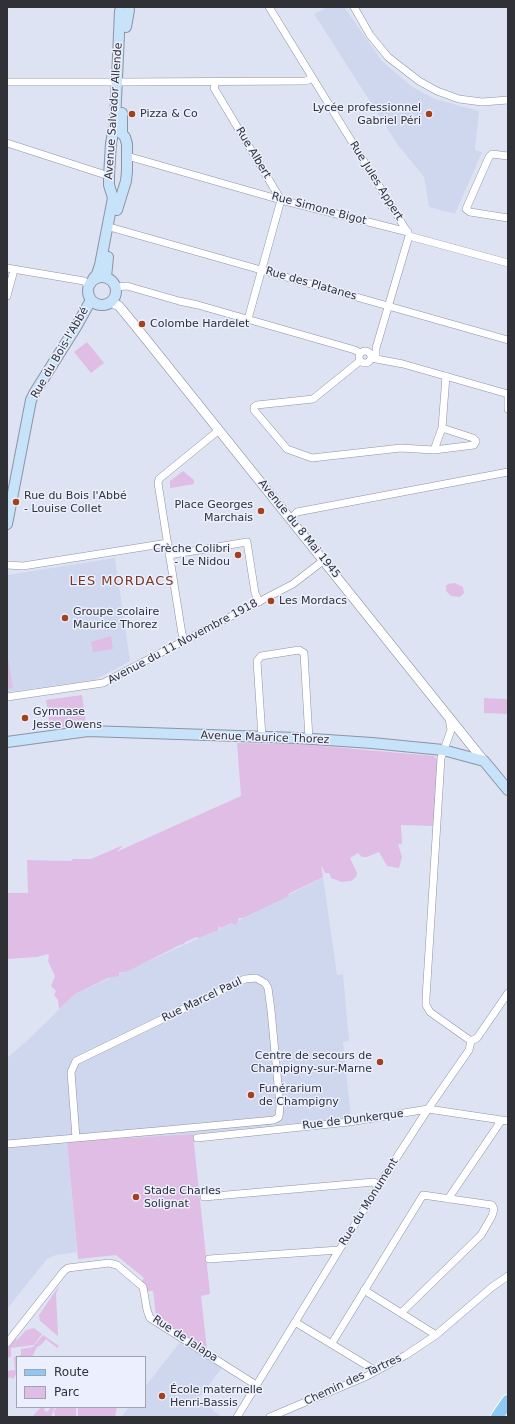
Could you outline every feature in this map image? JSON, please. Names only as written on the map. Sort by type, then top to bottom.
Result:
[{"type":"main road","name":"Avenue Salvador Allende","points":[[117,191],[109,185],[109,176],[111,143],[118,135],[119,82],[126,19],[124,9]]},
{"type":"main road","name":"Avenue Salvador Allende","points":[[90,282],[97,274],[100,265],[111,209],[117,191],[126,181],[126,140],[118,135]]},
{"type":"main road","name":"Avenue Salvador Allende","points":[[106,277],[106,266],[113,228],[117,191]]},
{"type":"main road","points":[[97,277],[106,277],[114,283],[116,287],[115,296],[110,302],[102,305],[91,300],[87,293],[90,282],[97,277]]},
{"type":"main road","name":"Rue du Bois-l'Abbé","points":[[7,524],[31,400],[76,328],[91,300]]},
{"type":"main road","name":"Avenue Maurice Thorez","points":[[7,742],[88,731],[262,737],[309,739],[442,750],[484,760]]},
{"type":"main road","points":[[484,760],[508,790]]},
{"type":"main road","points":[[497,1417],[508,1402]]},
{"type":"main road","points":[[504,1417],[508,1411]]},
{"type":"street","name":"Rue Jules Appert","points":[[269,7],[408,234]]},
{"type":"street","points":[[354,7],[370,35],[388,57],[419,82],[459,99],[482,102],[508,100]]},
{"type":"street","points":[[7,82],[306,81],[312,78]]},
{"type":"street","name":"Rue Albert","points":[[216,82],[214,88],[281,200]]},
{"type":"street","points":[[7,143],[109,176]]},
{"type":"street","points":[[508,156],[492,154],[466,209],[470,212],[508,218]]},
{"type":"street","name":"Rue Simone Bigot","points":[[127,156],[508,263]]},
{"type":"street","points":[[248,319],[281,200]]},
{"type":"street","name":"Rue des Platanes","points":[[113,228],[508,340]]},
{"type":"street","points":[[408,234],[373,358],[367,362],[360,361],[313,400],[257,405],[254,410],[287,449],[312,458],[401,448],[434,450],[474,445],[476,441],[473,438],[442,428]]},
{"type":"street","points":[[7,296],[11,269],[90,282]]},
{"type":"street","points":[[116,287],[127,286],[248,319],[355,350],[360,353],[367,352],[373,358],[446,376],[508,394],[508,409]]},
{"type":"street","name":"Avenue du 8 Mai 1945","points":[[110,302],[119,306],[484,760]]},
{"type":"street","points":[[360,353],[360,361]]},
{"type":"street","points":[[434,450],[442,428],[446,376]]},
{"type":"street","points":[[184,640],[158,483],[159,479],[219,430]]},
{"type":"street","points":[[291,519],[297,512],[508,472]]},
{"type":"street","points":[[169,555],[247,542],[255,593],[259,602]]},
{"type":"street","points":[[7,565],[26,565],[168,543]]},
{"type":"street","name":"Avenue du 11 Novembre 1918","points":[[7,697],[103,684],[292,584],[324,560]]},
{"type":"street","points":[[262,737],[257,661],[261,656],[299,650],[304,653],[309,739]]},
{"type":"street","points":[[449,717],[451,730],[442,750],[429,938],[426,1005],[430,1012],[471,1041]]},
{"type":"street","name":"Rue Marcel Paul","points":[[7,1144],[76,1138],[274,1120],[279,1117],[280,1106],[270,1003],[268,988],[265,983],[256,978],[245,979],[76,1061],[71,1072],[76,1138]]},
{"type":"street","name":"Rue du Monument","points":[[237,1417],[379,1186],[428,1109],[470,1050],[471,1041],[476,1038],[508,993]]},
{"type":"street","name":"Rue de Dunkerque","points":[[196,1138],[349,1122],[428,1109],[505,1121]]},
{"type":"street","points":[[448,1199],[505,1121]]},
{"type":"street","points":[[204,1197],[374,1182],[379,1186]]},
{"type":"street","points":[[332,1343],[366,1292],[423,1196],[492,1205],[494,1209],[481,1235],[401,1313]]},
{"type":"street","points":[[209,1259],[339,1250]]},
{"type":"street","name":"Rue de Jalapa","points":[[7,1343],[64,1271],[68,1268],[109,1263],[117,1265],[143,1288],[146,1310],[150,1318],[256,1385]]},
{"type":"street","name":"Chemin des Tartres","points":[[270,1417],[376,1371],[406,1355],[436,1335],[492,1287],[508,1276]]},
{"type":"street","points":[[366,1292],[436,1335]]},
{"type":"street","points":[[296,1322],[376,1371]]},
{"type":"shaded area","name":"Lycée professionnel Gabriel Péri","points":[[327,7],[344,7],[382,61],[411,86],[435,99],[479,111],[475,150],[482,152],[455,214],[429,207],[424,177],[398,145],[314,14]]},
{"type":"shaded area","name":"Groupe scolaire Maurice Thorez","points":[[115,558],[130,661],[95,680],[7,692],[7,575]]},
{"type":"shaded area","points":[[323,877],[337,975],[343,974],[349,1041],[343,1042],[351,1118],[193,1134],[67,1142],[77,1252],[56,1255],[47,1259],[7,1309],[7,1058],[29,1039],[75,994],[244,918]]},
{"type":"shaded area","points":[[180,1342],[222,1368],[198,1399],[222,1417],[121,1417],[128,1408],[146,1408],[146,1386]]},
{"type":"green space","points":[[87,342],[104,363],[91,373],[74,352]]},
{"type":"green space","points":[[183,471],[194,480],[194,484],[170,488],[170,481]]},
{"type":"green space","points":[[455,583],[463,587],[464,593],[460,597],[451,596],[446,591],[446,586],[448,584]]},
{"type":"green space","points":[[111,636],[113,649],[93,652],[91,642]]},
{"type":"green space","points":[[7,658],[13,688],[7,689]]},
{"type":"green space","points":[[82,695],[86,724],[50,729],[46,700]]},
{"type":"green space","points":[[484,698],[508,699],[507,714],[484,713]]},
{"type":"green space","points":[[237,743],[300,744],[434,756],[438,760],[433,826],[401,825],[402,844],[398,844],[402,857],[399,868],[387,866],[379,852],[367,857],[362,857],[358,853],[350,858],[357,873],[356,877],[351,881],[342,882],[331,878],[329,873],[325,873],[321,865],[323,877],[288,894],[289,896],[243,918],[239,918],[236,925],[232,923],[221,928],[219,926],[218,930],[185,942],[184,944],[128,971],[119,973],[119,976],[108,978],[75,994],[59,1009],[58,1000],[54,995],[56,991],[51,986],[55,976],[48,961],[48,954],[37,957],[7,959],[7,893],[28,893],[27,860],[71,861],[73,859],[91,859],[121,846],[122,847],[116,852],[241,796]]},
{"type":"green space","name":"Stade Charles Solignat","points":[[193,1134],[210,1294],[201,1296],[207,1349],[156,1317],[153,1291],[147,1291],[141,1282],[144,1278],[116,1255],[78,1259],[67,1142]]},
{"type":"green space","points":[[59,1286],[56,1294],[58,1336],[40,1321],[39,1315]]},
{"type":"green space","points":[[34,1328],[42,1334],[34,1345],[11,1348],[11,1357],[7,1358],[7,1349],[15,1338],[17,1340],[26,1330]]},
{"type":"green space","points":[[43,1335],[59,1346],[57,1348],[46,1339],[37,1347],[32,1356],[18,1356],[21,1355],[21,1349],[33,1347]]},
{"type":"green space","points":[[16,1356],[16,1374],[13,1379],[10,1377],[7,1380],[7,1371],[15,1370],[14,1357]]},
{"type":"green space","points":[[40,1408],[45,1408],[44,1410],[47,1412],[50,1408],[55,1408],[51,1417],[32,1417]]},
{"type":"green space","points":[[56,1408],[76,1408],[76,1417],[55,1417],[54,1411]]},
{"type":"green space","points":[[78,1408],[117,1408],[115,1417],[78,1417]]},
{"type":"place","name":"Pizza & Co","points":[[132,114]]},
{"type":"place","name":"Lycée professionnel Gabriel Péri","points":[[429,114]]},
{"type":"place","name":"Colombe Hardelet","points":[[142,324]]},
{"type":"place","name":"Rue du Bois l'Abbé - Louise Collet","points":[[16,502]]},
{"type":"place","name":"Place Georges Marchais","points":[[261,511]]},
{"type":"place","name":"Crèche Colibri - Le Nidou","points":[[238,555]]},
{"type":"place","name":"Les Mordacs","points":[[271,601]]},
{"type":"place","name":"Groupe scolaire Maurice Thorez","points":[[65,618]]},
{"type":"place","name":"Gymnase Jesse Owens","points":[[25,718]]},
{"type":"place","name":"Centre de secours de Champigny-sur-Marne","points":[[380,1062]]},
{"type":"place","name":"Funérarium de Champigny","points":[[251,1095]]},
{"type":"place","name":"Stade Charles Solignat","points":[[136,1197]]},
{"type":"place","name":"École maternelle Henri-Bassis","points":[[162,1396]]},
{"type":"district","name":"LES MORDACS","points":[[122,582]]}]
